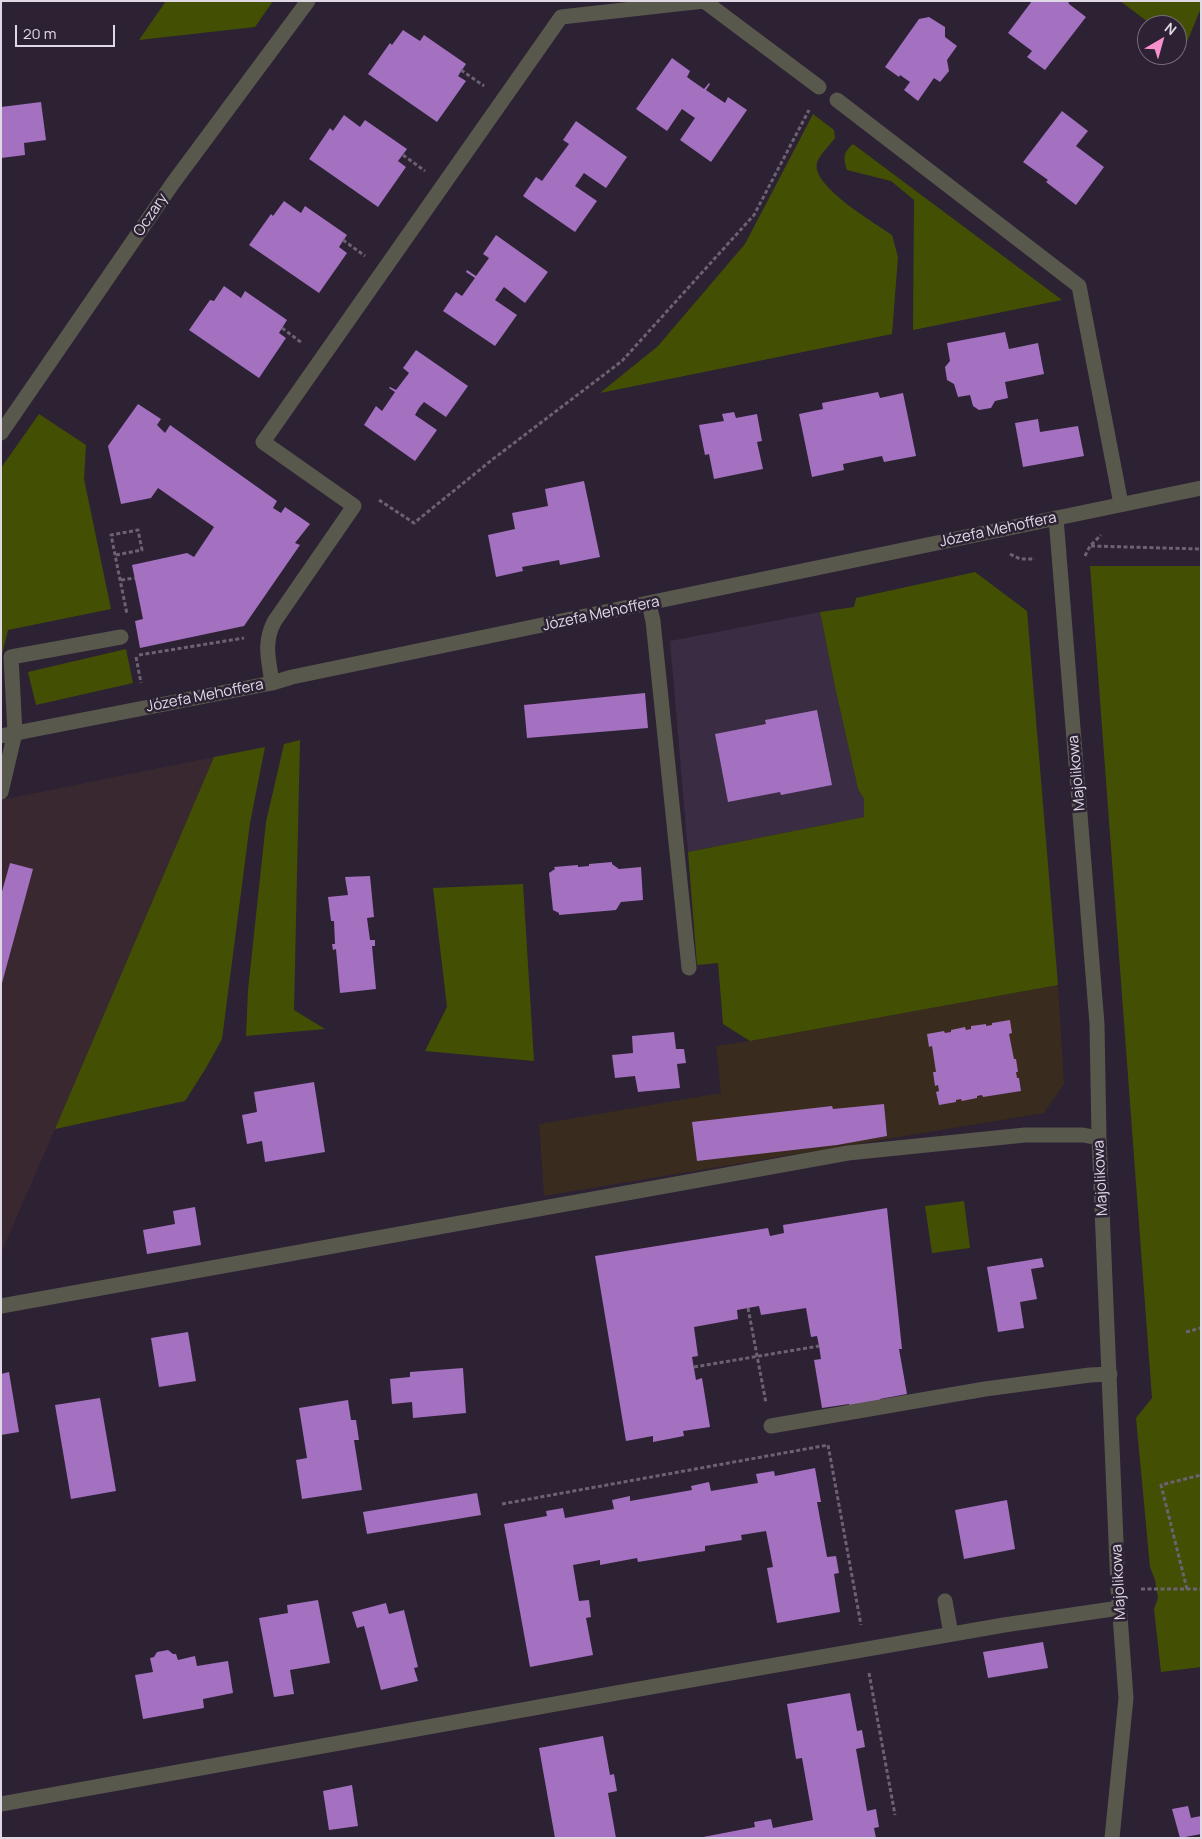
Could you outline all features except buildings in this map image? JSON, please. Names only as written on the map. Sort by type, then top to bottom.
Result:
[{"type":"street","name":"Oczary","points":[[1,433],[173,183],[308,1]]},
{"type":"street","points":[[272,683],[266,646],[268,634],[274,622],[354,506],[263,442],[561,17],[704,1],[820,87]]},
{"type":"street","points":[[838,100],[1079,286],[1121,504]]},
{"type":"street","name":"Józefa Mehoffera","points":[[8,735],[272,683],[292,677],[1201,488]]},
{"type":"street","name":"Majolikowa","points":[[1056,518],[1097,1024],[1099,1138],[1118,1588],[1126,1698],[1112,1838]]},
{"type":"street","points":[[649,604],[653,621],[689,968]]},
{"type":"street","points":[[1,792],[8,735],[11,657],[121,637]]},
{"type":"street","points":[[1,1306],[848,1153],[1025,1136],[1083,1135],[1099,1138]]},
{"type":"street","points":[[771,1426],[985,1389],[1090,1374],[1110,1374]]},
{"type":"street","points":[[945,1601],[951,1634]]},
{"type":"street","points":[[1,1804],[865,1649],[1119,1608]]},
{"type":"path","points":[[354,506],[376,498],[414,523],[493,459],[622,361],[754,215],[820,87]]},
{"type":"path","points":[[116,555],[142,550],[138,530],[111,536],[128,618]]},
{"type":"path","points":[[1090,546],[1201,549]]},
{"type":"path","points":[[120,580],[135,578]]},
{"type":"path","points":[[142,685],[136,656],[244,638],[256,623],[274,622]]},
{"type":"path","points":[[748,1308],[771,1426]]},
{"type":"path","points":[[1186,1332],[1201,1328]]},
{"type":"path","points":[[694,1367],[818,1346]]},
{"type":"path","points":[[502,1504],[828,1445],[896,1816]]},
{"type":"path","points":[[1187,1589],[1161,1485],[1201,1475]]},
{"type":"path","points":[[1118,1588],[1201,1589]]},
{"type":"shaded area","points":[[820,612],[858,789],[864,799],[864,817],[688,852],[670,641]]},
{"type":"shaded area","points":[[214,757],[55,1129],[1,1253],[1,800]]},
{"type":"shaded area","points":[[1058,985],[1064,1084],[1044,1113],[544,1196],[539,1124],[721,1093],[716,1046]]},
{"type":"green space","points":[[166,1],[273,1],[255,27],[139,40]]},
{"type":"green space","points":[[1120,1],[1201,1],[1201,8],[1187,42],[1187,15],[1139,15]]},
{"type":"green space","points":[[813,114],[834,130],[835,138],[822,153],[817,163],[818,172],[824,182],[846,203],[892,235],[898,257],[892,334],[600,393],[658,346],[745,244]]},
{"type":"green space","points":[[853,144],[1062,300],[913,330],[914,200],[891,181],[847,170],[845,156],[847,150]]},
{"type":"green space","points":[[39,414],[86,445],[84,479],[111,609],[8,630],[1,659],[1,468]]},
{"type":"green space","points":[[1090,566],[1201,566],[1201,1667],[1161,1672],[1154,1609],[1158,1598],[1155,1580],[1150,1567],[1136,1418],[1152,1398]]},
{"type":"green space","points":[[975,572],[1027,611],[1058,985],[750,1041],[723,1024],[718,963],[697,965],[688,852],[864,817],[864,799],[858,789],[820,612],[854,607],[856,598]]},
{"type":"green space","points":[[126,649],[133,683],[36,705],[28,672]]},
{"type":"green space","points":[[300,740],[294,1010],[325,1029],[246,1036],[248,990],[266,822],[284,744]]},
{"type":"green space","points":[[265,747],[250,823],[222,1039],[185,1101],[55,1129],[214,757]]},
{"type":"green space","points":[[523,884],[534,1061],[425,1051],[447,1007],[433,888]]},
{"type":"green space","points":[[964,1201],[970,1248],[932,1253],[925,1206]]}]
